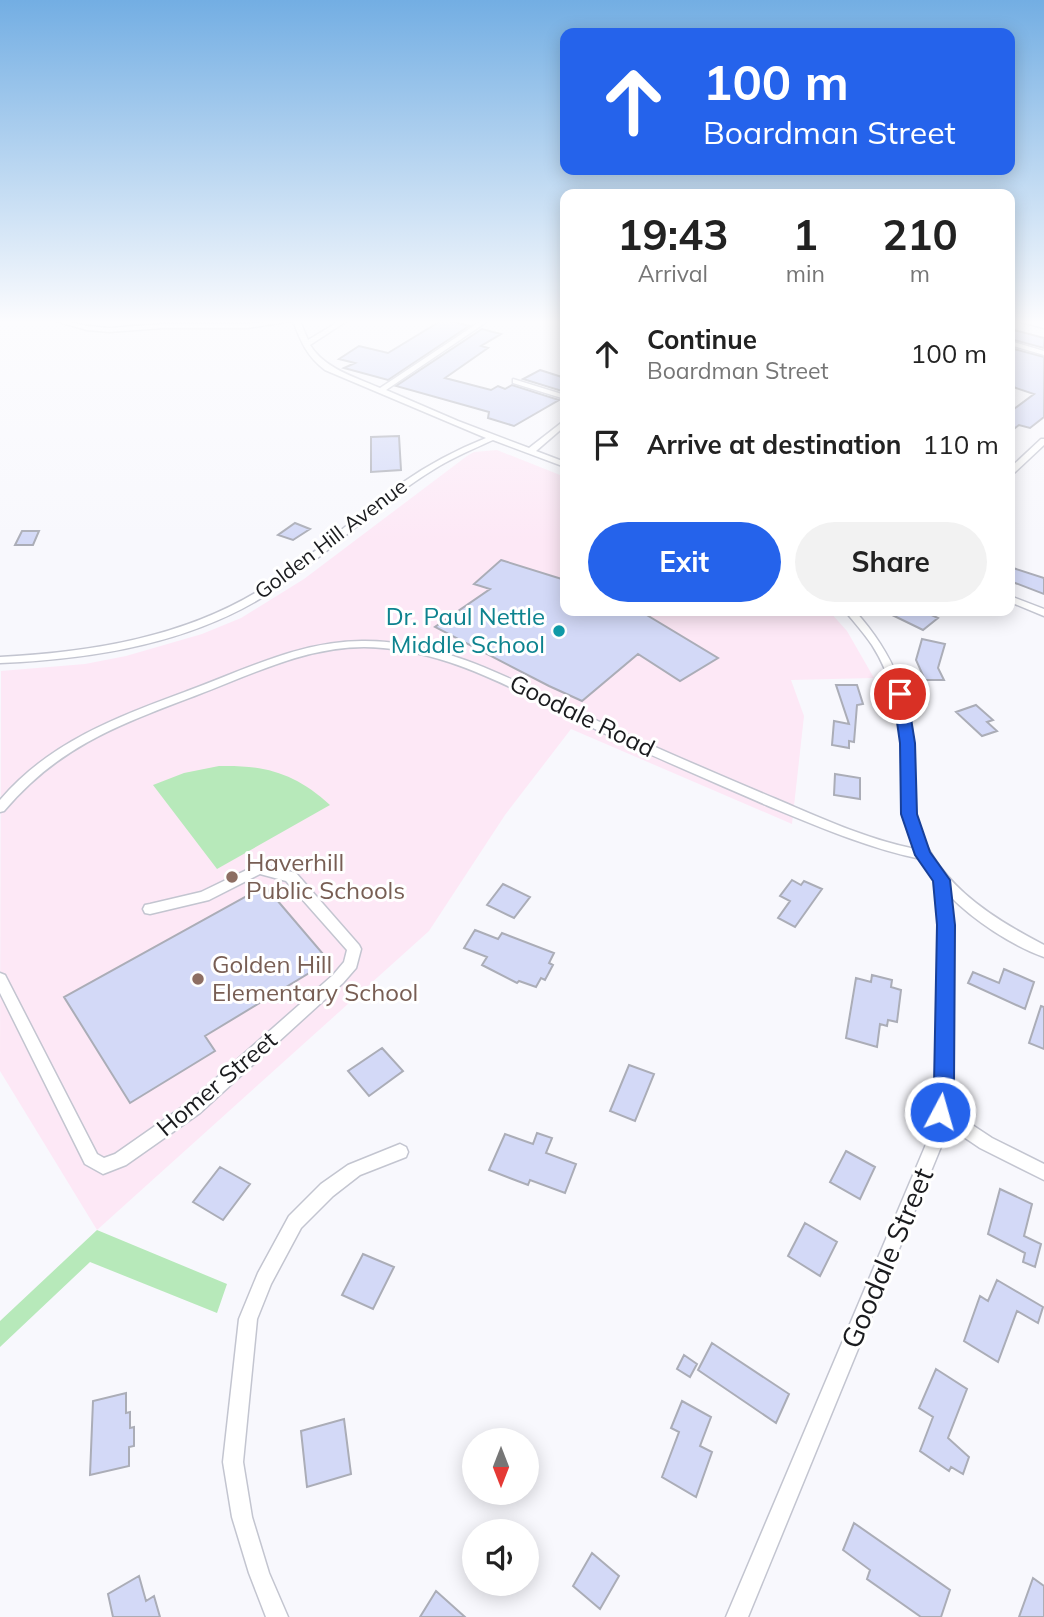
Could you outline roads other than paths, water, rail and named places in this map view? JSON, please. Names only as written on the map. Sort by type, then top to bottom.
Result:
[{"type":"street","points":[[389,394],[560,463]]},
{"type":"street","points":[[531,451],[560,426]]},
{"type":"street","name":"Golden Hill Avenue","points":[[0,660],[130,644],[189,627],[232,610],[284,578],[403,485],[454,454],[494,437]]},
{"type":"street","points":[[1015,467],[1044,441]]},
{"type":"street","points":[[1015,600],[1044,613]]},
{"type":"street","points":[[857,616],[896,677],[908,743],[909,814],[923,855],[942,880],[980,916],[1044,951]]},
{"type":"street","name":"Goodale Road","points":[[0,808],[13,790],[40,766],[77,741],[135,715],[284,658],[337,646],[363,644],[406,648],[471,663],[625,739],[780,806],[862,840],[923,855]]},
{"type":"street","name":"Homer Street","points":[[3,985],[83,1145],[91,1159],[103,1166],[120,1160],[194,1108],[338,979],[354,957],[354,949],[291,877],[276,872],[258,869],[204,896],[150,909]]},
{"type":"street","name":"Goodale Street","points":[[737,1617],[919,1186],[935,1142],[944,1085],[946,925],[942,880]]},
{"type":"street","points":[[940,1112],[986,1143],[1044,1172]]},
{"type":"street","points":[[276,1617],[258,1573],[242,1517],[233,1462],[248,1319],[264,1279],[295,1222],[327,1190],[354,1170],[400,1152]]},
{"type":"place","name":"Dr. Paul Nettle Middle School","points":[[559,631]]},
{"type":"place","name":"Haverhill Public Schools","points":[[232,877]]},
{"type":"place","name":"Golden Hill Elementary School","points":[[198,979]]}]
